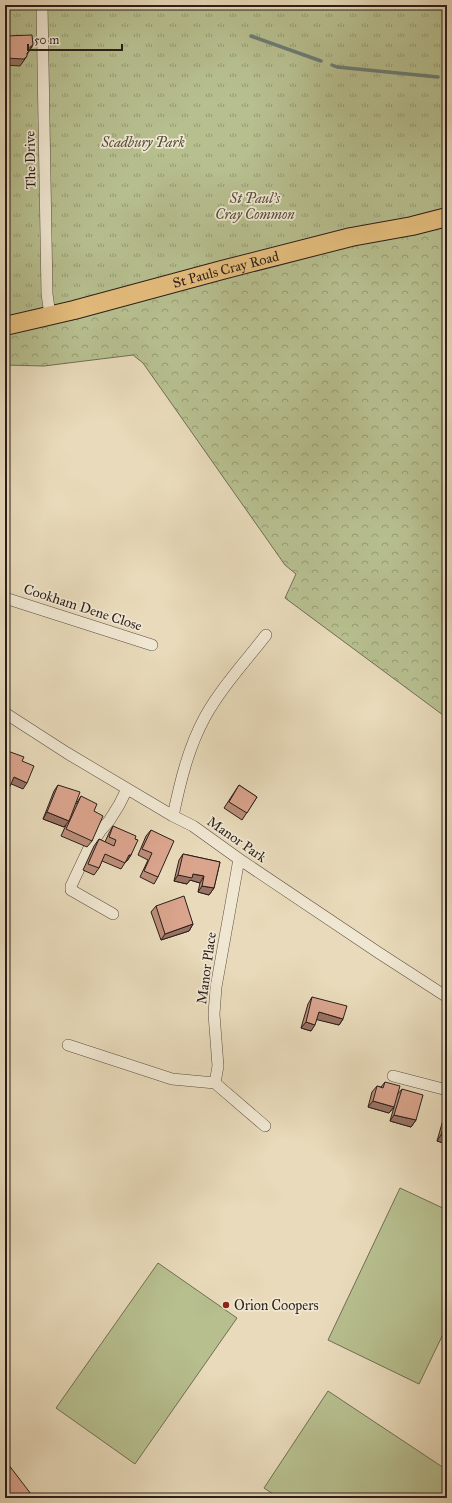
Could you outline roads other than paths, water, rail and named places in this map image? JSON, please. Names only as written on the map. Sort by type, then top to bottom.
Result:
[{"type":"main road","name":"St Pauls Cray Road","points":[[5,326],[330,243],[447,217]]},
{"type":"street","name":"The Drive","points":[[42,5],[47,294],[50,315]]},
{"type":"street","name":"Cookham Dene Close","points":[[5,598],[152,645]]},
{"type":"street","points":[[172,816],[185,768],[194,742],[205,718],[218,696],[266,636]]},
{"type":"street","name":"Manor Park","points":[[5,713],[127,789],[172,816],[193,826],[238,859],[447,997]]},
{"type":"street","points":[[113,914],[71,890],[71,886],[88,850],[100,830],[109,821],[120,805],[127,789]]},
{"type":"street","name":"Manor Place","points":[[215,1083],[218,1066],[214,1014],[216,987],[238,859]]},
{"type":"street","points":[[68,1045],[172,1079],[189,1082],[215,1083],[265,1126]]},
{"type":"street","points":[[393,1076],[447,1090]]},
{"type":"waterway","points":[[251,36],[321,61]]},
{"type":"waterway","points":[[332,65],[337,67],[438,77]]},
{"type":"place","name":"Orion Coopers","points":[[226,1305]]},
{"type":"park label","name":"Scadbury Park","points":[[143,142]]},
{"type":"park label","name":"St Paul's Cray Common","points":[[255,206]]}]
